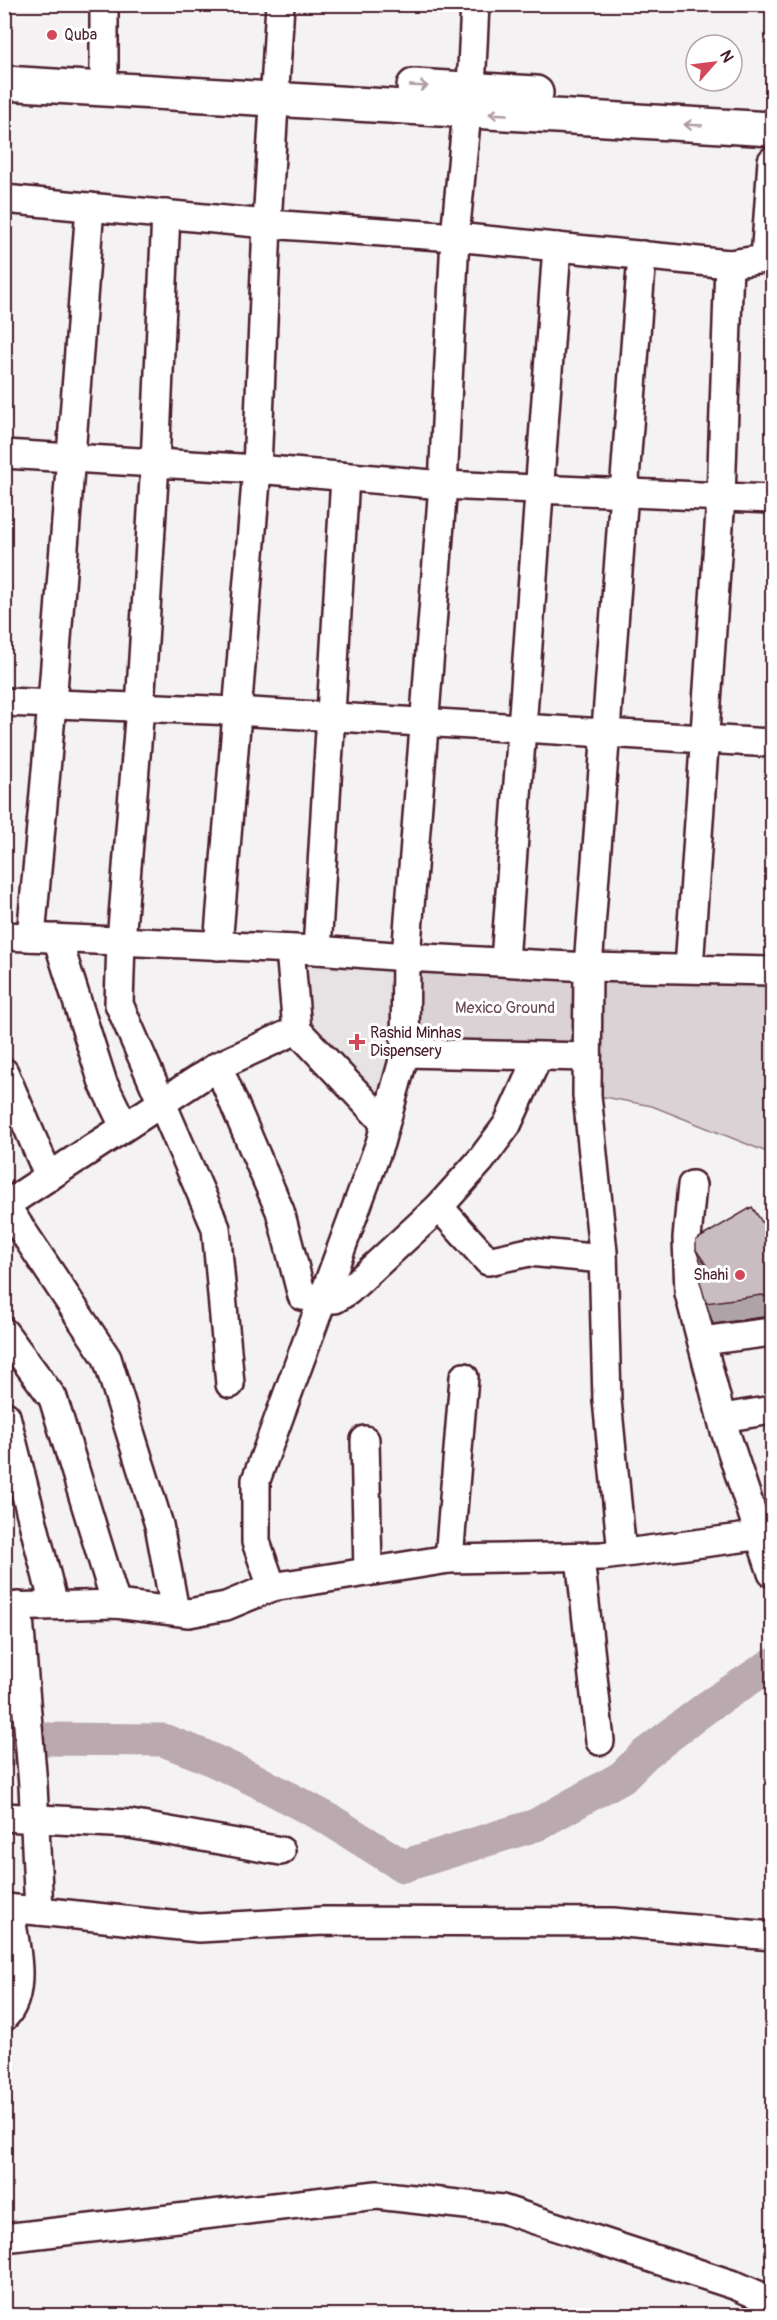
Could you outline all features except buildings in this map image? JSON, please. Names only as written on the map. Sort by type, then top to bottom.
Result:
[{"type":"main road","points":[[4,65],[104,71],[275,88],[469,101],[772,129]]},
{"type":"main road","points":[[4,83],[275,88]]},
{"type":"main road","points":[[469,101],[772,109]]},
{"type":"street","points":[[104,4],[104,71]]},
{"type":"street","points":[[218,946],[257,470],[267,224],[280,4]]},
{"type":"street","points":[[272,1587],[256,1542],[256,1480],[380,1143],[405,1053],[406,957],[443,485],[455,237],[469,101],[475,4]]},
{"type":"street","points":[[4,199],[267,224],[455,237],[729,264],[765,259],[772,161]]},
{"type":"street","points":[[90,207],[52,704],[44,938],[103,1083],[124,1126]]},
{"type":"street","points":[[166,214],[155,463],[140,707],[121,941],[119,1004],[216,1228],[230,1384]]},
{"type":"street","points":[[505,961],[557,247]]},
{"type":"street","points":[[622,1553],[607,1400],[603,1259],[587,1095],[588,967],[642,255]]},
{"type":"street","points":[[689,968],[721,497],[729,264]]},
{"type":"street","points":[[4,454],[257,470],[443,485],[772,499]]},
{"type":"street","points":[[345,477],[331,717],[297,1030],[385,1123]]},
{"type":"street","points":[[4,702],[236,711],[772,743]]},
{"type":"street","points":[[4,936],[304,949],[588,967],[772,971]]},
{"type":"street","points":[[175,1611],[159,1526],[107,1358],[5,1205],[218,1066],[297,1030]]},
{"type":"street","points":[[405,1053],[587,1057]]},
{"type":"street","points":[[218,1066],[280,1211],[302,1296],[335,1299],[348,1291],[439,1207],[481,1161],[507,1125],[538,1057]]},
{"type":"street","points":[[4,1072],[49,1177]]},
{"type":"street","points":[[692,1185],[687,1238],[689,1293],[722,1418],[766,1534],[772,1573]]},
{"type":"street","points":[[439,1207],[488,1261],[529,1252],[603,1259]]},
{"type":"street","points":[[4,1332],[53,1398],[116,1604]]},
{"type":"street","points":[[702,1341],[772,1332]]},
{"type":"street","points":[[449,1559],[464,1377]]},
{"type":"street","points":[[722,1418],[772,1410]]},
{"type":"street","points":[[6,1416],[54,1605]]},
{"type":"street","points":[[366,1440],[368,1571]]},
{"type":"street","points":[[39,1911],[34,1819],[16,1723],[11,1606],[116,1604],[189,1613],[226,1606],[272,1587],[449,1559],[580,1557],[766,1534]]},
{"type":"street","points":[[580,1557],[600,1741]]},
{"type":"street","points":[[4,1817],[130,1824],[282,1851]]},
{"type":"street","points":[[4,2017],[10,2012],[16,1994],[18,1976],[7,1908],[199,1928],[322,1921],[602,1922],[738,1931],[772,1936]]},
{"type":"street","points":[[4,2238],[377,2195],[502,2209],[737,2286],[772,2301]]},
{"type":"shaded area","name":"Rashid Minhas Dispensery","points":[[290,949],[405,958],[385,1123],[297,1030]]},
{"type":"green space","name":"Mexico Ground","points":[[405,958],[587,968],[584,1056],[405,1049]]},
{"type":"green space","points":[[589,969],[772,972],[772,1154],[652,1106],[588,1094]]},
{"type":"waterway","points":[[47,1739],[163,1740],[255,1780],[330,1820],[403,1866],[536,1825],[622,1777],[644,1755],[707,1707],[772,1664]]},
{"type":"waterway","points":[[4,1750],[10,1750]]},
{"type":"place","name":"Quba","points":[[52,35]]},
{"type":"place","name":"Rashid Minhas Dispensery","points":[[357,1042]]},
{"type":"place","name":"Shahi","points":[[740,1275]]}]
